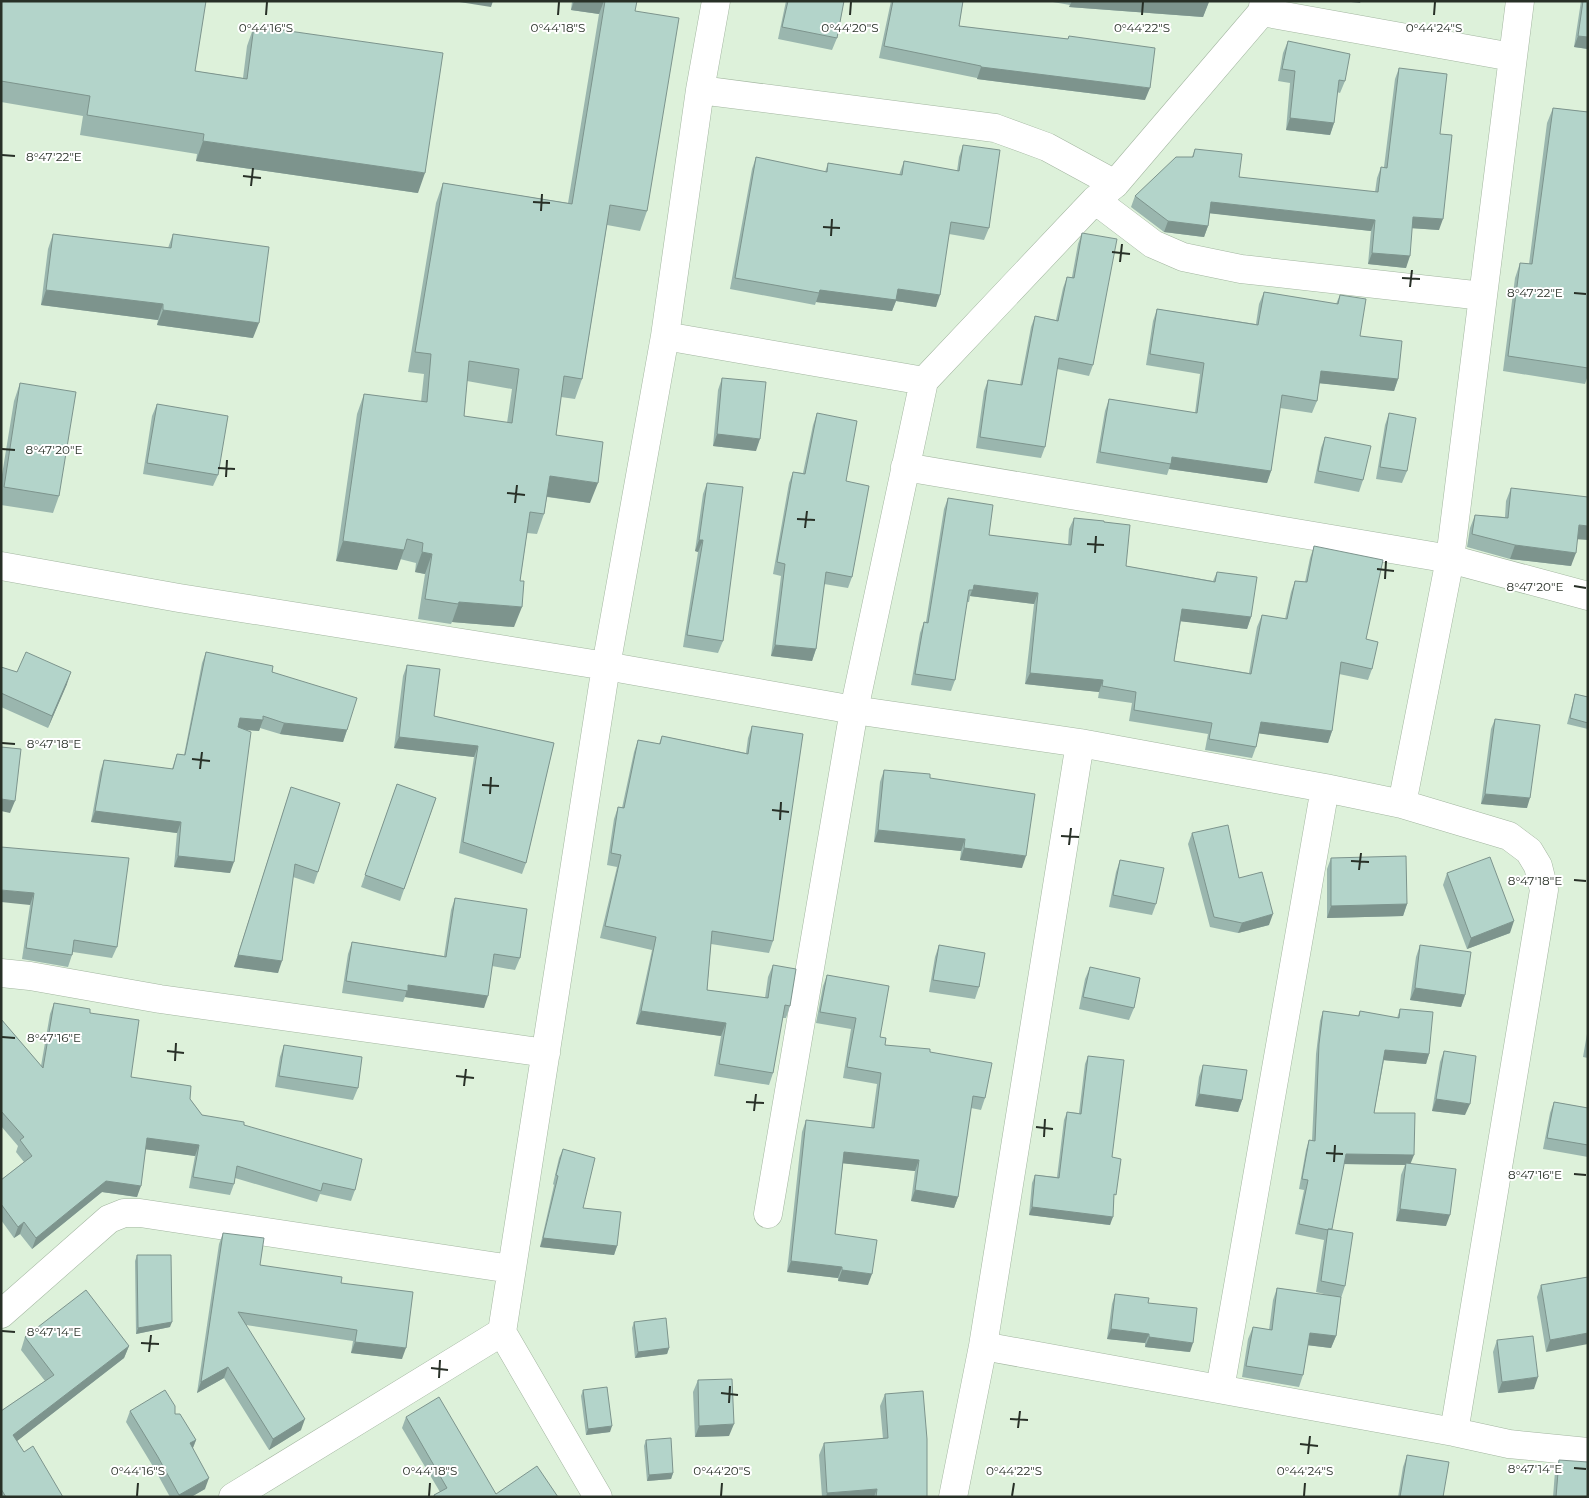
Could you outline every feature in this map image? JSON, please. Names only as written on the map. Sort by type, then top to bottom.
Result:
[{"type":"street","points":[[598,1497],[502,1332],[606,666],[665,336],[700,90],[716,1]]},
{"type":"street","points":[[1402,804],[1450,559],[1520,1]]},
{"type":"street","points":[[768,1214],[854,710],[924,381],[1105,192],[1263,6],[1512,57]]},
{"type":"street","points":[[700,90],[995,128],[1047,147],[1105,192],[1153,244],[1183,257],[1242,269],[1483,296]]},
{"type":"street","points":[[665,336],[924,381]]},
{"type":"street","points":[[905,466],[1450,559],[1588,596]]},
{"type":"street","points":[[1,566],[179,598],[606,666],[854,710],[1080,743],[1402,804],[1509,836],[1529,851],[1538,866],[1544,890],[1454,1432]]},
{"type":"street","points":[[953,1497],[983,1346],[1080,743]]},
{"type":"street","points":[[1220,1389],[1325,788]]},
{"type":"street","points":[[1,973],[30,976],[160,999],[546,1053]]},
{"type":"street","points":[[1,1314],[109,1219],[124,1213],[140,1213],[208,1222],[511,1269]]},
{"type":"street","points":[[233,1497],[502,1332]]},
{"type":"street","points":[[983,1346],[1454,1432],[1509,1444],[1588,1452]]},
{"type":"building","points":[[1,1],[206,1],[195,71],[247,79],[254,26],[443,53],[425,173],[203,141],[204,134],[87,115],[90,96],[1,81]]},
{"type":"building","points":[[605,1],[637,1],[635,11],[679,18],[647,211],[610,205],[582,379],[564,376],[556,435],[603,442],[598,483],[550,476],[544,514],[530,512],[520,581],[524,581],[522,607],[459,602],[458,604],[425,599],[432,554],[422,552],[423,543],[407,539],[404,550],[343,541],[364,394],[427,402],[431,354],[415,352],[443,183],[572,204]],"holes":[[[469,361],[519,369],[512,423],[464,416]]]},
{"type":"building","points":[[788,1],[844,1],[837,38],[782,27]]},
{"type":"building","points":[[893,1],[963,1],[959,26],[1068,39],[1069,36],[1155,48],[1150,88],[981,67],[884,46]]},
{"type":"building","points":[[1583,1],[1588,1],[1588,37],[1578,36]]},
{"type":"building","points":[[1288,41],[1350,54],[1345,81],[1339,80],[1334,123],[1290,118],[1295,71],[1282,69]]},
{"type":"building","points":[[1399,68],[1447,74],[1440,134],[1452,135],[1443,219],[1413,217],[1410,256],[1372,253],[1375,220],[1211,202],[1208,226],[1168,221],[1135,196],[1176,157],[1193,157],[1195,149],[1242,154],[1239,177],[1378,192],[1381,167],[1387,168]]},
{"type":"building","points":[[1553,108],[1588,112],[1588,368],[1508,356],[1520,263],[1532,264]]},
{"type":"building","points":[[963,145],[1000,150],[989,228],[951,222],[940,295],[898,289],[896,300],[820,290],[819,293],[735,278],[756,157],[827,172],[828,163],[902,175],[904,161],[959,171]]},
{"type":"building","points":[[1082,233],[1117,239],[1093,365],[1059,358],[1045,447],[980,437],[988,380],[1022,385],[1035,316],[1058,321],[1067,277],[1074,278]]},
{"type":"building","points":[[53,234],[171,248],[173,234],[269,247],[259,323],[163,310],[163,304],[46,290]]},
{"type":"building","points":[[1264,292],[1338,304],[1340,295],[1366,299],[1360,336],[1402,341],[1398,379],[1321,371],[1317,401],[1282,395],[1271,471],[1172,457],[1171,464],[1100,452],[1109,399],[1197,413],[1204,363],[1150,354],[1157,309],[1258,325]]},
{"type":"building","points":[[722,378],[766,382],[760,439],[717,434]]},
{"type":"building","points":[[20,383],[76,392],[59,496],[4,487]]},
{"type":"building","points":[[157,404],[228,416],[218,475],[147,463]]},
{"type":"building","points":[[817,413],[857,421],[846,481],[869,486],[852,577],[826,572],[816,649],[775,645],[785,564],[777,562],[793,472],[805,474]]},
{"type":"building","points":[[1389,413],[1416,418],[1407,471],[1380,467]]},
{"type":"building","points":[[1325,437],[1371,446],[1363,480],[1318,471]]},
{"type":"building","points":[[707,483],[743,487],[723,641],[687,635],[703,540],[699,540]]},
{"type":"building","points":[[1511,488],[1588,497],[1588,526],[1579,525],[1576,553],[1515,545],[1472,534],[1475,515],[1508,518]]},
{"type":"building","points":[[948,498],[993,505],[989,535],[1071,545],[1074,518],[1130,525],[1126,566],[1215,582],[1217,572],[1257,577],[1251,617],[1182,609],[1174,661],[1251,674],[1262,615],[1287,619],[1295,581],[1307,582],[1314,546],[1383,560],[1366,639],[1378,642],[1372,669],[1341,662],[1332,731],[1261,722],[1256,747],[1209,739],[1212,723],[1134,710],[1136,692],[1102,686],[1103,680],[1030,673],[1038,593],[974,585],[973,590],[969,590],[955,680],[915,674],[924,622],[928,623]]},
{"type":"building","points":[[26,652],[71,672],[52,716],[1,693],[1,667],[17,672]]},
{"type":"building","points":[[206,652],[273,666],[272,672],[357,698],[347,730],[284,723],[263,716],[263,720],[240,718],[238,727],[251,732],[234,862],[178,856],[181,822],[95,811],[104,760],[173,769],[177,754],[185,755]]},
{"type":"building","points":[[407,665],[440,669],[434,716],[554,743],[526,863],[463,842],[478,746],[399,737]]},
{"type":"building","points":[[1575,694],[1588,697],[1588,723],[1570,718]]},
{"type":"building","points":[[1495,719],[1540,725],[1530,798],[1485,794]]},
{"type":"building","points":[[752,726],[803,734],[773,941],[712,931],[707,990],[768,998],[773,965],[796,969],[790,1006],[785,1005],[773,1073],[719,1064],[726,1023],[641,1011],[656,937],[605,926],[621,855],[611,853],[618,807],[624,808],[638,740],[660,744],[662,736],[748,754]]},
{"type":"building","points":[[1,747],[21,749],[15,801],[1,799]]},
{"type":"building","points":[[884,770],[930,774],[930,778],[1035,794],[1026,856],[964,848],[965,839],[878,830]]},
{"type":"building","points":[[397,784],[436,798],[404,889],[365,875]]},
{"type":"building","points":[[291,787],[340,803],[318,872],[295,864],[282,961],[238,955]]},
{"type":"building","points":[[1228,825],[1239,878],[1262,872],[1273,914],[1242,923],[1214,917],[1192,833]]},
{"type":"building","points":[[1,847],[129,858],[117,947],[74,940],[72,955],[26,948],[34,893],[1,890]]},
{"type":"building","points":[[1406,856],[1407,904],[1331,906],[1331,858]]},
{"type":"building","points":[[1490,857],[1514,921],[1471,938],[1447,873]]},
{"type":"building","points":[[1120,860],[1164,868],[1156,904],[1113,895]]},
{"type":"building","points":[[455,898],[527,909],[520,958],[494,954],[488,996],[408,985],[408,991],[346,981],[352,942],[446,957]]},
{"type":"building","points":[[939,945],[985,953],[979,987],[933,980]]},
{"type":"building","points":[[1420,945],[1471,952],[1465,995],[1415,988]]},
{"type":"building","points":[[1090,967],[1140,978],[1134,1008],[1083,997]]},
{"type":"building","points":[[827,975],[889,986],[880,1037],[886,1038],[885,1045],[930,1049],[930,1052],[992,1063],[985,1098],[973,1096],[958,1197],[915,1190],[919,1160],[844,1152],[835,1234],[877,1240],[872,1274],[842,1270],[842,1267],[791,1261],[806,1120],[874,1128],[881,1073],[847,1067],[856,1018],[820,1012]]},
{"type":"building","points":[[54,1003],[90,1009],[90,1013],[139,1020],[131,1077],[191,1086],[190,1099],[202,1115],[244,1122],[244,1125],[362,1159],[355,1190],[323,1183],[321,1191],[237,1166],[234,1184],[193,1177],[199,1145],[147,1138],[141,1186],[106,1181],[36,1238],[24,1222],[18,1227],[1,1204],[1,1180],[32,1156],[20,1140],[24,1137],[1,1111],[1,1019],[43,1068]]},
{"type":"building","points":[[1400,1009],[1433,1012],[1429,1054],[1385,1050],[1374,1113],[1415,1113],[1414,1155],[1346,1154],[1332,1229],[1328,1230],[1299,1224],[1308,1180],[1302,1179],[1309,1140],[1315,1141],[1319,1044],[1323,1011],[1359,1016],[1360,1011],[1399,1018]]},
{"type":"building","points":[[284,1045],[362,1057],[358,1088],[279,1076]]},
{"type":"building","points":[[1444,1051],[1476,1056],[1470,1104],[1436,1099]]},
{"type":"building","points":[[1088,1056],[1124,1060],[1112,1157],[1121,1159],[1116,1195],[1114,1194],[1113,1217],[1032,1207],[1035,1175],[1059,1178],[1067,1112],[1081,1114]]},
{"type":"building","points":[[1203,1065],[1247,1070],[1242,1100],[1199,1094]]},
{"type":"building","points":[[1554,1102],[1588,1108],[1588,1145],[1547,1138]]},
{"type":"building","points":[[563,1149],[595,1158],[583,1208],[621,1212],[617,1246],[543,1238]]},
{"type":"building","points":[[1406,1163],[1456,1169],[1450,1215],[1400,1209]]},
{"type":"building","points":[[1328,1229],[1353,1233],[1345,1286],[1321,1281]]},
{"type":"building","points":[[223,1233],[264,1238],[260,1265],[342,1277],[341,1283],[413,1292],[406,1348],[355,1342],[357,1330],[238,1312],[305,1419],[273,1439],[228,1367],[201,1382]]},
{"type":"building","points":[[137,1255],[171,1255],[172,1322],[138,1328]]},
{"type":"building","points":[[1588,1277],[1588,1333],[1550,1340],[1541,1285]]},
{"type":"building","points":[[1277,1288],[1341,1297],[1336,1336],[1310,1333],[1303,1375],[1246,1366],[1253,1327],[1272,1330]]},
{"type":"building","points":[[86,1290],[129,1346],[13,1435],[24,1452],[33,1446],[63,1497],[6,1497],[1,1489],[1,1411],[54,1375],[25,1337]]},
{"type":"building","points":[[1115,1294],[1149,1298],[1148,1303],[1197,1308],[1193,1343],[1111,1329]]},
{"type":"building","points":[[666,1318],[669,1348],[638,1352],[634,1322]]},
{"type":"building","points":[[1533,1336],[1538,1377],[1502,1382],[1497,1340]]},
{"type":"building","points":[[732,1379],[734,1424],[699,1426],[698,1380]]},
{"type":"building","points":[[607,1387],[612,1426],[588,1429],[583,1390]]},
{"type":"building","points":[[165,1390],[175,1406],[175,1414],[180,1414],[196,1440],[190,1443],[209,1478],[179,1495],[130,1411]]},
{"type":"building","points":[[923,1391],[927,1439],[927,1497],[876,1497],[877,1489],[827,1493],[824,1443],[888,1438],[885,1394]]},
{"type":"building","points":[[439,1397],[496,1494],[537,1466],[558,1497],[435,1497],[434,1495],[447,1488],[406,1417]]},
{"type":"building","points":[[671,1438],[673,1473],[649,1475],[646,1440]]},
{"type":"building","points":[[1407,1455],[1449,1462],[1443,1497],[1400,1497]]},
{"type":"building","points":[[1559,1460],[1588,1462],[1588,1497],[1556,1497]]}]
